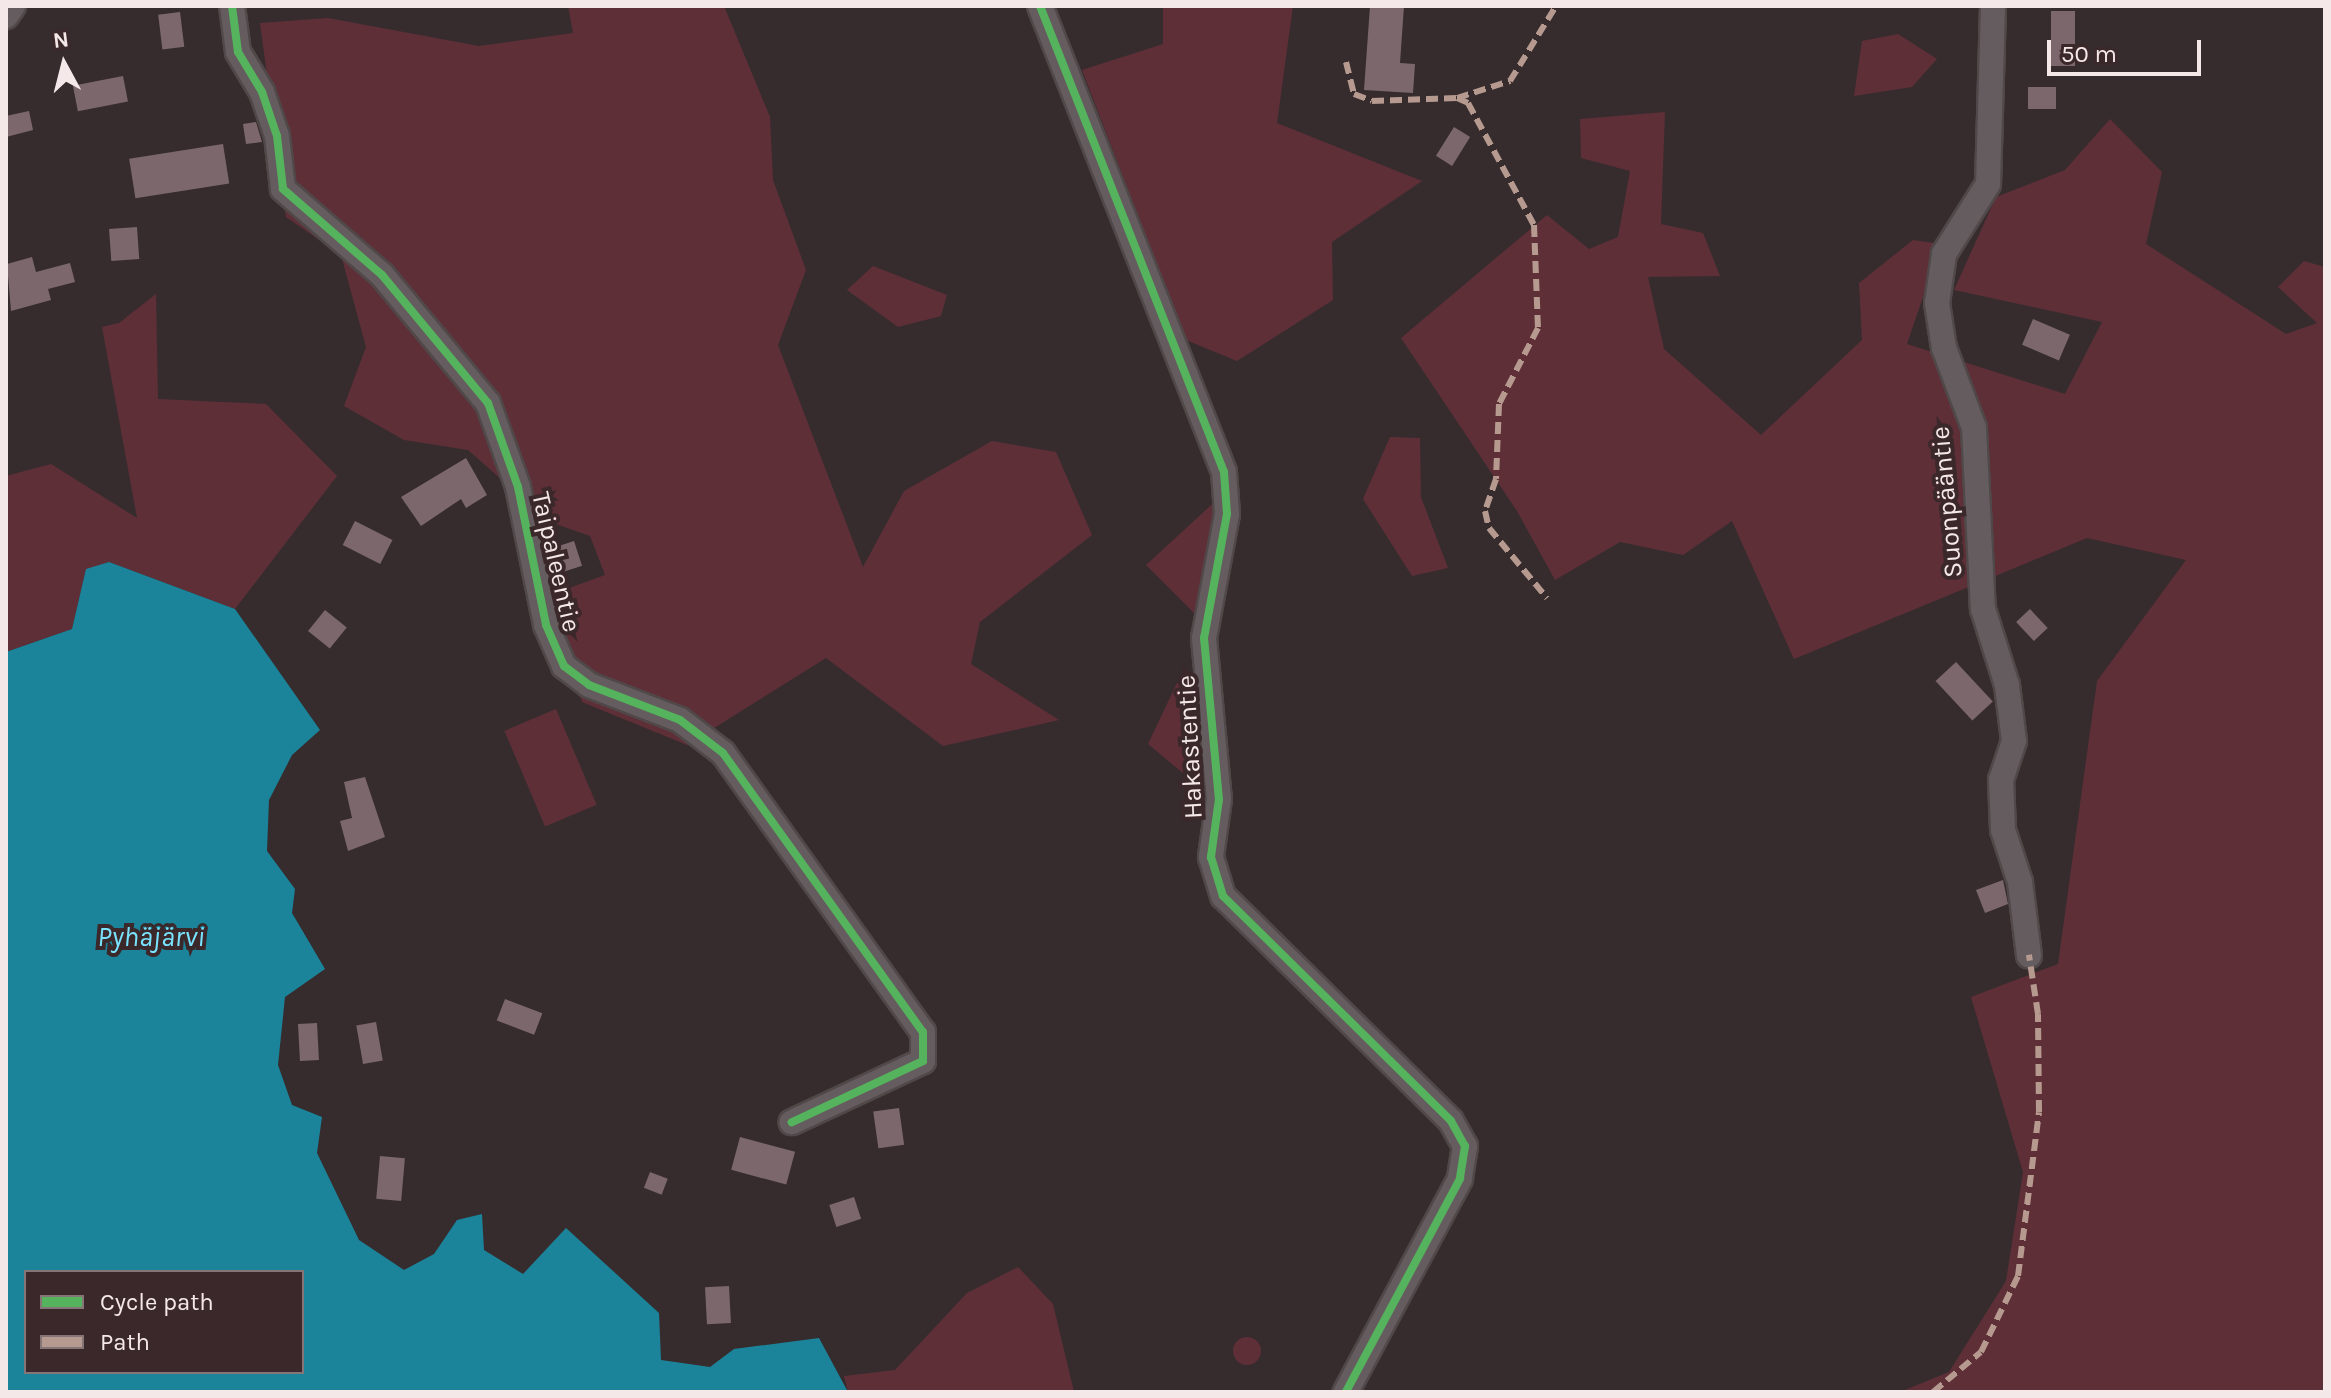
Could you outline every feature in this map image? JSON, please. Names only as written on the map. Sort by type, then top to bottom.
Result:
[{"type":"street","points":[[6,16],[13,6]]},
{"type":"street","name":"Taipaleentie","points":[[232,6],[238,52],[262,92],[277,136],[283,189],[382,275],[488,403],[518,487],[546,625],[564,666],[589,685],[680,720],[723,753],[909,1004],[923,1032],[923,1061],[792,1122]]},
{"type":"street","name":"Hakastentie","points":[[1040,6],[1224,472],[1227,514],[1204,638],[1219,799],[1211,857],[1223,896],[1451,1121],[1465,1146],[1460,1179],[1346,1392]]},
{"type":"street","name":"Suonpääntie","points":[[1993,6],[1988,184],[1944,254],[1937,303],[1944,348],[1974,428],[1983,609],[2007,685],[2014,741],[2001,780],[2003,830],[2020,882],[2029,955]]},
{"type":"shaded area","points":[[568,6],[724,6],[770,117],[773,180],[806,270],[778,345],[863,567],[904,491],[992,441],[1056,452],[1092,535],[980,622],[971,664],[1059,720],[943,746],[826,658],[687,745],[582,702],[547,596],[605,575],[590,536],[550,522],[468,450],[404,440],[344,406],[366,347],[341,255],[286,217],[260,23],[328,18],[479,46],[573,33]]},
{"type":"shaded area","points":[[1163,6],[1293,6],[1277,123],[1422,181],[1332,242],[1333,300],[1237,361],[1186,340],[1082,70],[1163,44]]},
{"type":"shaded area","points":[[1898,34],[1937,59],[1912,87],[1854,96],[1862,41]]},
{"type":"shaded area","points":[[1665,112],[1661,224],[1703,233],[1720,276],[1648,277],[1664,349],[1761,435],[1862,340],[1859,283],[1913,240],[1941,244],[1907,344],[2065,394],[2102,322],[1954,290],[1996,197],[2065,170],[2110,119],[2162,172],[2146,244],[2286,334],[2317,323],[2278,287],[2304,261],[2325,267],[2325,1392],[1900,1392],[1949,1372],[2006,1281],[2023,1172],[1971,997],[2058,964],[2097,681],[2186,560],[2087,538],[1794,659],[1732,521],[1683,555],[1620,542],[1555,580],[1517,511],[1401,338],[1547,215],[1589,249],[1618,237],[1630,171],[1581,158],[1580,119]]},
{"type":"shaded area","points":[[873,266],[947,295],[941,316],[898,327],[847,290]]},
{"type":"shaded area","points":[[156,294],[158,399],[266,404],[337,476],[235,609],[109,562],[86,570],[72,629],[6,652],[6,476],[51,464],[137,518],[102,327],[119,323]]},
{"type":"shaded area","points":[[1390,437],[1420,438],[1421,497],[1448,568],[1412,576],[1363,499]]},
{"type":"shaded area","points":[[1221,496],[1210,629],[1146,565]]},
{"type":"shaded area","points":[[1177,683],[1212,684],[1208,794],[1148,744]]},
{"type":"shaded area","points":[[556,709],[597,805],[545,827],[504,731]]},
{"type":"shaded area","points":[[1018,1267],[1053,1304],[1074,1392],[848,1392],[844,1376],[895,1370],[967,1293]]},
{"type":"shaded area","points":[[1247,1337],[1257,1341],[1261,1351],[1257,1361],[1247,1365],[1237,1361],[1233,1351],[1237,1341]]},
{"type":"water","name":"Pyhäjärvi","points":[[109,562],[235,609],[320,730],[292,755],[269,800],[267,851],[295,889],[292,913],[325,969],[285,997],[278,1065],[292,1105],[322,1117],[317,1153],[359,1240],[404,1270],[434,1254],[457,1220],[482,1214],[484,1250],[523,1274],[566,1228],[659,1313],[661,1360],[710,1367],[734,1349],[819,1338],[848,1392],[6,1392],[6,652],[72,629],[86,569]]},
{"type":"building","points":[[1370,6],[1404,6],[1400,63],[1415,64],[1413,93],[1364,90]]},
{"type":"building","points":[[2051,11],[2075,11],[2075,66],[2051,66]]},
{"type":"building","points":[[180,12],[184,47],[162,49],[158,15]]},
{"type":"building","points":[[123,76],[128,102],[78,111],[73,86]]},
{"type":"building","points":[[2028,87],[2056,87],[2056,109],[2028,109]]},
{"type":"building","points":[[29,111],[33,130],[6,137],[6,116]]},
{"type":"building","points":[[256,122],[262,142],[246,144],[243,124]]},
{"type":"building","points":[[1454,127],[1470,137],[1452,166],[1436,156]]},
{"type":"building","points":[[223,144],[229,184],[135,198],[129,159]]},
{"type":"building","points":[[137,227],[139,259],[111,261],[109,229]]},
{"type":"building","points":[[32,257],[36,272],[70,263],[75,282],[48,289],[51,300],[11,311],[7,264]]},
{"type":"building","points":[[2033,319],[2070,335],[2059,360],[2022,345]]},
{"type":"building","points":[[466,458],[487,495],[466,508],[461,499],[421,526],[401,497]]},
{"type":"building","points":[[355,521],[392,540],[380,564],[343,545]]},
{"type":"building","points":[[574,541],[582,566],[554,575],[546,550]]},
{"type":"building","points":[[2030,609],[2048,628],[2034,641],[2016,622]]},
{"type":"building","points":[[325,610],[347,628],[330,649],[308,631]]},
{"type":"building","points":[[1956,662],[1993,701],[1972,721],[1936,681]]},
{"type":"building","points":[[365,777],[385,837],[348,851],[340,821],[352,818],[344,782]]},
{"type":"building","points":[[2003,880],[2008,904],[1985,913],[1976,890]]},
{"type":"building","points":[[505,999],[542,1013],[534,1035],[497,1020]]},
{"type":"building","points":[[376,1022],[383,1060],[363,1064],[356,1025]]},
{"type":"building","points":[[317,1023],[319,1060],[300,1061],[298,1024]]},
{"type":"building","points":[[899,1108],[904,1145],[878,1148],[873,1112]]},
{"type":"building","points":[[740,1137],[795,1152],[786,1185],[731,1170]]},
{"type":"building","points":[[380,1156],[405,1158],[401,1201],[376,1199]]},
{"type":"building","points":[[650,1172],[668,1179],[662,1195],[644,1188]]},
{"type":"building","points":[[854,1197],[861,1219],[836,1227],[829,1205]]},
{"type":"building","points":[[729,1286],[731,1323],[707,1324],[705,1287]]},
{"type":"marked path","points":[[1457,98],[1510,81],[1556,6]]},
{"type":"marked path","points":[[1346,62],[1354,94],[1372,101],[1457,98],[1468,103],[1534,225],[1538,328],[1499,404],[1496,479],[1485,511],[1489,528],[1547,598]]},
{"type":"marked path","points":[[1933,1392],[1981,1352],[2018,1276],[2039,1112],[2038,1014],[2029,955]]},
{"type":"cycle path","points":[[232,6],[238,52],[262,92],[277,136],[283,189],[382,275],[488,403],[518,487],[546,625],[564,666],[589,685],[680,720],[723,753],[923,1032],[923,1061],[792,1122]]},
{"type":"cycle path","points":[[1040,6],[1224,472],[1227,514],[1204,638],[1219,799],[1211,857],[1223,896],[1451,1121],[1465,1146],[1460,1179],[1346,1392]]}]
